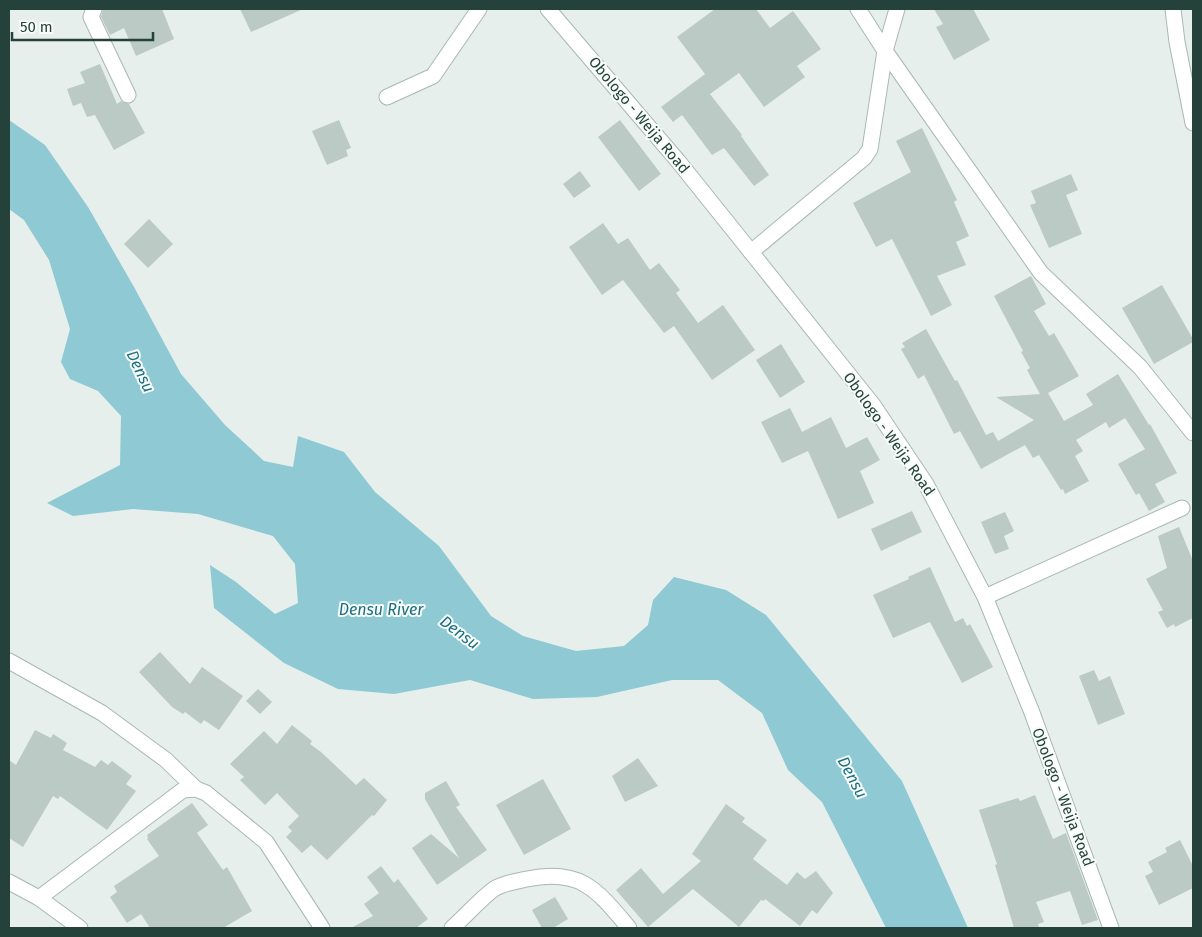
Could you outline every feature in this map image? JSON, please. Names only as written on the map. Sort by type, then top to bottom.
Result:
[{"type":"street","points":[[94,9],[91,17],[128,95]]},
{"type":"street","points":[[387,97],[433,76],[479,9]]},
{"type":"street","name":"Obologo - Weija Road","points":[[548,9],[678,161],[873,405],[926,484],[985,597],[1031,710],[1111,928]]},
{"type":"street","points":[[858,9],[885,51],[1041,274],[1140,366],[1193,433]]},
{"type":"street","points":[[751,252],[864,158],[870,149],[885,51],[897,9]]},
{"type":"street","points":[[1173,9],[1177,42],[1193,123]]},
{"type":"street","points":[[985,597],[1182,508]]},
{"type":"street","points":[[9,661],[102,713],[166,760],[196,788],[266,842],[322,928]]},
{"type":"street","points":[[39,898],[183,790],[196,788]]},
{"type":"street","points":[[452,928],[495,888],[513,882],[548,875],[572,878],[600,894],[629,928]]},
{"type":"street","points":[[9,882],[39,898],[80,928]]},
{"type":"water","name":"Densu River","points":[[9,120],[45,145],[88,207],[181,374],[225,425],[264,461],[293,467],[298,436],[344,452],[375,492],[439,546],[491,616],[523,636],[576,651],[624,646],[648,625],[653,600],[674,577],[726,590],[766,615],[902,781],[968,928],[886,928],[822,802],[788,770],[762,713],[718,680],[672,680],[597,697],[533,699],[470,680],[394,694],[338,689],[284,663],[214,608],[210,565],[236,582],[275,614],[298,603],[295,564],[273,536],[198,514],[133,509],[73,516],[47,503],[120,465],[121,416],[98,391],[70,379],[61,362],[70,329],[49,260],[24,220],[9,209]]},
{"type":"building","points":[[103,9],[162,9],[174,39],[136,56],[124,28],[110,35],[101,17]]},
{"type":"building","points":[[240,9],[303,9],[251,32]]},
{"type":"building","points":[[715,9],[756,9],[770,28],[793,11],[821,49],[797,66],[805,77],[764,107],[739,73],[710,94],[742,135],[769,175],[754,186],[724,148],[712,155],[682,115],[673,122],[661,107],[705,74],[677,37]]},
{"type":"building","points":[[934,9],[973,9],[990,40],[954,60],[936,27],[943,24]]},
{"type":"building","points":[[100,64],[117,104],[121,101],[129,104],[145,133],[114,150],[95,115],[87,117],[81,103],[73,106],[67,89],[85,83],[80,72]]},
{"type":"building","points":[[339,120],[351,148],[346,150],[348,156],[327,165],[312,131]]},
{"type":"building","points":[[620,120],[661,174],[639,191],[598,137]]},
{"type":"building","points":[[922,128],[957,200],[954,202],[969,236],[956,242],[966,265],[937,276],[952,305],[931,316],[892,239],[876,247],[853,203],[911,172],[896,141]]},
{"type":"building","points":[[580,171],[591,186],[574,198],[563,184]]},
{"type":"building","points":[[1071,174],[1078,190],[1066,195],[1082,234],[1049,248],[1030,205],[1036,203],[1031,191]]},
{"type":"building","points":[[149,219],[173,244],[148,268],[124,244]]},
{"type":"building","points":[[603,223],[618,244],[628,238],[650,270],[659,263],[680,290],[676,293],[698,323],[723,305],[755,350],[712,380],[674,326],[664,333],[623,280],[602,295],[569,247]]},
{"type":"building","points":[[1031,276],[1046,304],[1034,311],[1049,336],[1054,333],[1079,376],[1048,393],[1064,421],[1093,405],[1086,394],[1118,374],[1150,424],[1177,473],[1155,484],[1165,502],[1149,511],[1139,493],[1136,495],[1118,464],[1145,449],[1125,418],[1109,428],[1106,422],[1076,440],[1083,451],[1075,456],[1089,481],[1065,494],[1039,455],[1033,458],[1025,445],[981,469],[960,431],[954,434],[924,375],[918,379],[901,349],[905,347],[902,343],[926,329],[955,381],[957,380],[986,435],[993,432],[998,441],[1034,420],[996,397],[1040,394],[1027,370],[1030,368],[1021,352],[1023,351],[994,296]]},
{"type":"building","points":[[1162,285],[1193,342],[1154,364],[1122,308]]},
{"type":"building","points":[[781,344],[805,382],[780,398],[756,360]]},
{"type":"building","points":[[790,408],[802,432],[831,417],[846,448],[867,437],[880,460],[860,471],[874,503],[838,519],[808,451],[782,463],[761,422]]},
{"type":"building","points":[[912,511],[922,532],[881,551],[871,529]]},
{"type":"building","points":[[1005,512],[1014,531],[1004,536],[1009,549],[995,554],[981,522]]},
{"type":"building","points":[[1179,527],[1193,561],[1193,618],[1175,627],[1174,624],[1167,628],[1158,612],[1163,610],[1146,579],[1167,568],[1158,536]]},
{"type":"building","points":[[930,567],[955,622],[963,618],[967,626],[970,624],[993,667],[962,683],[930,622],[893,638],[873,595],[909,579],[908,577]]},
{"type":"building","points":[[160,652],[190,684],[202,667],[243,696],[219,730],[204,720],[201,724],[185,712],[183,714],[172,707],[139,672]]},
{"type":"building","points":[[1094,670],[1099,681],[1110,676],[1125,714],[1098,725],[1079,676]]},
{"type":"building","points":[[258,689],[272,702],[260,714],[246,701]]},
{"type":"building","points":[[292,725],[312,741],[310,744],[356,785],[364,778],[387,800],[374,816],[372,815],[327,860],[311,845],[302,853],[286,837],[292,831],[288,827],[299,816],[277,793],[265,805],[240,780],[244,777],[230,764],[264,731],[277,744]]},
{"type":"building","points":[[35,730],[51,738],[53,734],[67,743],[63,750],[95,767],[101,760],[108,765],[112,761],[132,776],[126,784],[136,791],[107,830],[60,796],[58,799],[53,796],[23,847],[9,838],[9,760],[16,765]]},
{"type":"building","points":[[638,758],[658,786],[625,802],[612,776]]},
{"type":"building","points":[[543,779],[571,829],[524,855],[496,805]]},
{"type":"building","points":[[446,781],[460,805],[456,807],[487,850],[437,885],[412,848],[431,834],[459,858],[425,799],[425,793]]},
{"type":"building","points":[[1035,795],[1053,839],[1066,833],[1098,920],[1082,925],[1070,891],[1036,902],[1044,922],[1038,924],[1039,928],[1014,928],[995,865],[997,864],[979,810],[1018,798],[1020,801]]},
{"type":"building","points":[[192,803],[208,825],[197,833],[223,870],[227,867],[252,911],[223,928],[150,928],[141,914],[127,923],[110,897],[117,892],[114,886],[159,856],[147,839],[147,835]]},
{"type":"building","points":[[726,804],[745,818],[742,822],[767,840],[753,859],[787,885],[797,872],[805,879],[816,871],[833,893],[817,914],[812,910],[800,926],[765,899],[764,901],[761,900],[739,927],[693,889],[648,927],[616,890],[641,868],[663,894],[701,861],[692,854]]},
{"type":"building","points":[[1180,840],[1193,866],[1193,888],[1159,905],[1145,876],[1153,872],[1148,862],[1167,852],[1165,848]]},
{"type":"building","points":[[381,866],[394,883],[398,879],[428,919],[416,928],[351,928],[373,916],[364,904],[379,893],[367,877]]},
{"type":"building","points":[[555,897],[568,919],[553,928],[542,928],[532,910]]},
{"type":"water label","name":"Densu","points":[[141,371]]},
{"type":"water label","name":"Densu","points":[[460,632]]},
{"type":"water label","name":"Densu","points":[[853,777]]}]
